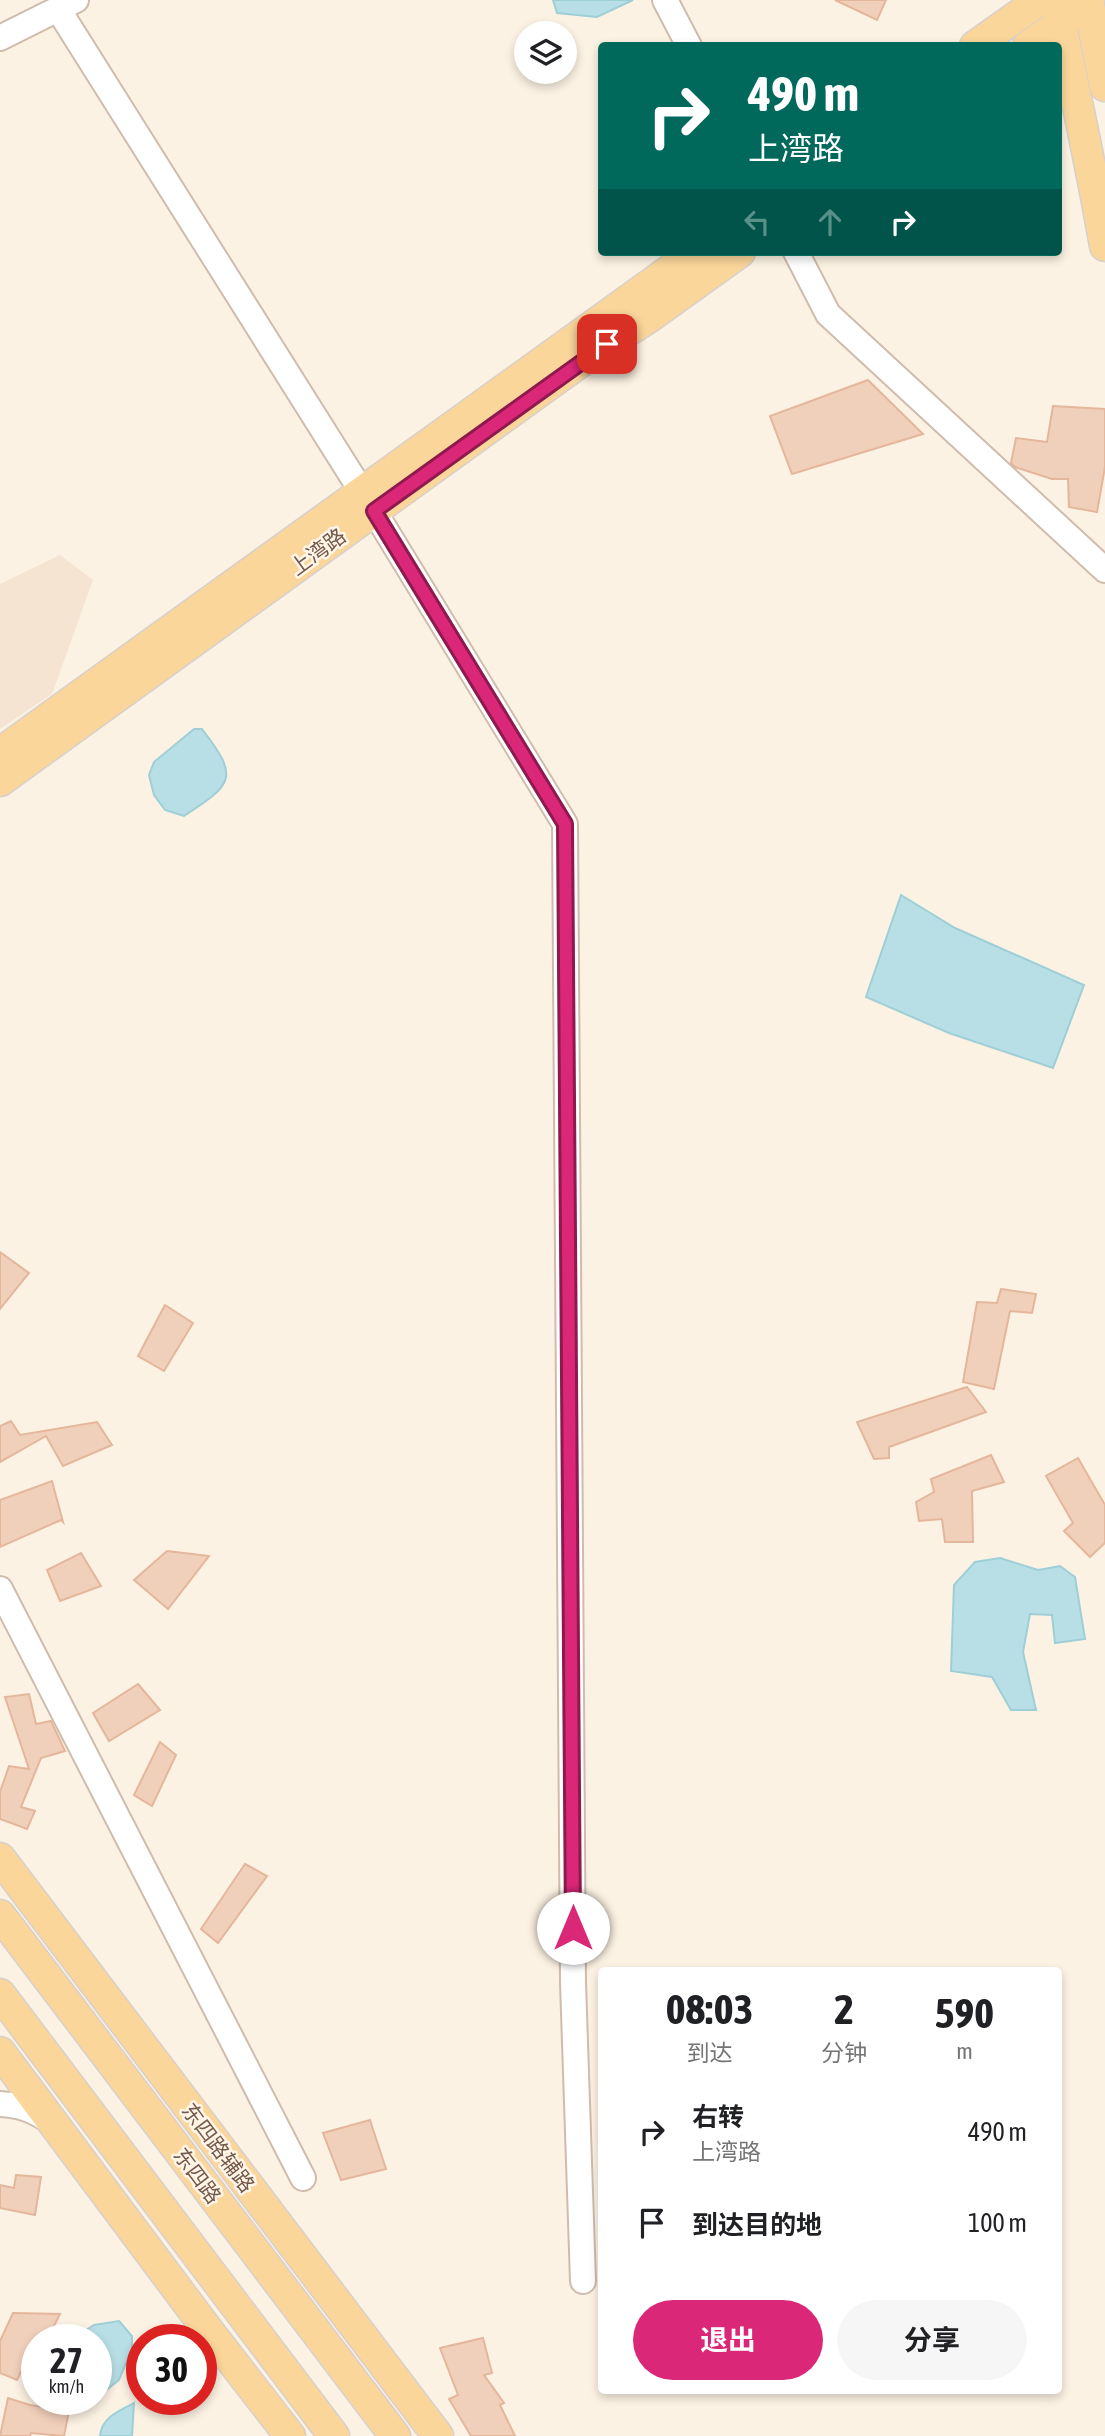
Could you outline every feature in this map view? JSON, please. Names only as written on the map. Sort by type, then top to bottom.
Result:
[{"type":"main road","points":[[981,42],[1040,0]]},
{"type":"main road","points":[[1032,42],[1058,12],[1088,2],[1105,86]]},
{"type":"main road","points":[[1058,12],[1077,113],[1093,174],[1105,246]]},
{"type":"main road","name":"上湾路","points":[[0,781],[690,256]]},
{"type":"main road","name":"上湾路","points":[[0,753],[368,502],[648,318],[734,256]]},
{"type":"main road","name":"东四路辅路","points":[[0,1858],[438,2436]]},
{"type":"main road","name":"东四路","points":[[0,1915],[395,2436]]},
{"type":"main road","points":[[0,1994],[334,2436]]},
{"type":"main road","points":[[0,2052],[290,2436]]},
{"type":"street","points":[[665,0],[687,42]]},
{"type":"street","points":[[0,38],[67,4],[565,824],[573,1969],[583,2281]]},
{"type":"street","points":[[798,256],[828,314],[1105,570]]},
{"type":"street","points":[[0,1589],[303,2178]]},
{"type":"street","points":[[0,2104],[18,2105],[36,2112],[57,2126]]},
{"type":"shaded area","points":[[60,555],[93,580],[52,694],[0,729],[0,584]]},
{"type":"water","points":[[553,0],[633,0],[597,17],[557,13]]},
{"type":"water","points":[[194,729],[202,729],[214,745],[226,770],[226,779],[213,796],[184,816],[165,810],[154,795],[149,775],[154,762]]},
{"type":"water","points":[[901,895],[955,928],[1084,985],[1053,1068],[949,1033],[866,997]]},
{"type":"water","points":[[1000,1558],[1038,1570],[1060,1566],[1075,1577],[1085,1639],[1055,1643],[1052,1615],[1030,1614],[1023,1652],[1036,1710],[1011,1710],[992,1677],[951,1671],[954,1585],[975,1562]]},
{"type":"water","points":[[119,2321],[126,2329],[126,2363],[119,2380],[112,2386],[112,2324],[100,2324]]},
{"type":"water","points":[[126,2407],[126,2415],[133,2415],[132,2436],[100,2436],[104,2424]]},
{"type":"building","points":[[835,0],[886,0],[877,20]]},
{"type":"building","points":[[868,380],[923,434],[792,474],[770,416]]},
{"type":"building","points":[[1053,406],[1105,409],[1105,467],[1097,512],[1069,507],[1068,479],[1052,479],[1015,467],[1011,463],[1016,438],[1047,442]]},
{"type":"building","points":[[0,1252],[29,1273],[0,1309]]},
{"type":"building","points":[[1001,1289],[1036,1294],[1032,1313],[1010,1311],[994,1389],[963,1382],[977,1302],[997,1303]]},
{"type":"building","points":[[165,1305],[193,1323],[164,1371],[138,1356]]},
{"type":"building","points":[[967,1387],[986,1412],[889,1447],[889,1458],[874,1459],[857,1422]]},
{"type":"building","points":[[11,1421],[20,1435],[97,1422],[112,1445],[63,1466],[46,1436],[0,1462],[0,1426]]},
{"type":"building","points":[[991,1455],[1004,1482],[972,1491],[973,1542],[945,1542],[942,1519],[919,1521],[916,1502],[934,1492],[931,1479]]},
{"type":"building","points":[[1078,1458],[1105,1505],[1105,1543],[1090,1557],[1064,1531],[1073,1523],[1046,1476]]},
{"type":"building","points":[[52,1481],[63,1522],[61,1520],[0,1547],[0,1500]]},
{"type":"building","points":[[167,1551],[209,1556],[168,1609],[134,1580]]},
{"type":"building","points":[[81,1553],[101,1586],[60,1601],[47,1570]]},
{"type":"building","points":[[138,1684],[160,1710],[109,1741],[93,1713]]},
{"type":"building","points":[[29,1694],[36,1724],[51,1721],[65,1751],[41,1758],[21,1807],[35,1811],[27,1829],[0,1819],[0,1792],[9,1766],[29,1769],[5,1697]]},
{"type":"building","points":[[160,1742],[176,1755],[152,1806],[134,1795]]},
{"type":"building","points":[[245,1864],[267,1876],[218,1943],[201,1929]]},
{"type":"building","points":[[370,2120],[386,2169],[341,2180],[323,2133]]},
{"type":"building","points":[[16,2175],[41,2177],[35,2215],[0,2208],[0,2185],[14,2188]]},
{"type":"building","points":[[13,2313],[60,2314],[55,2324],[21,2324],[21,2372],[17,2380],[0,2373],[0,2341]]},
{"type":"building","points":[[483,2338],[492,2373],[484,2375],[504,2403],[500,2405],[515,2436],[471,2436],[449,2399],[458,2395],[440,2348]]},
{"type":"building","points":[[8,2398],[21,2402],[21,2415],[68,2415],[64,2436],[31,2433],[30,2436],[0,2436]]},
{"type":"route","points":[[573,1928],[565,824],[374,511],[607,344]]}]
